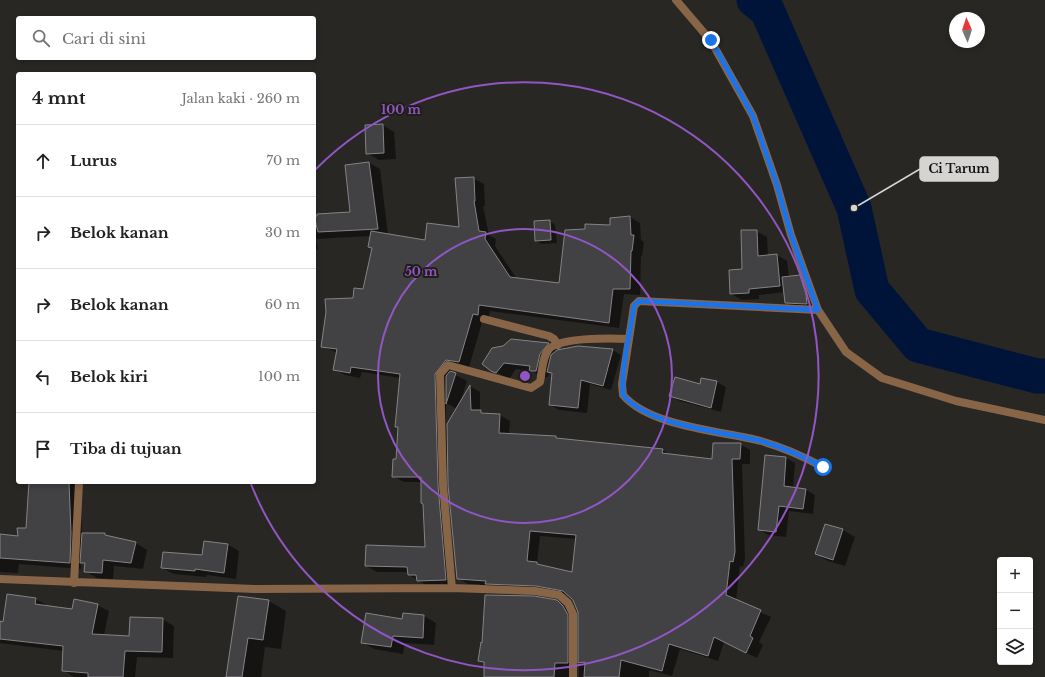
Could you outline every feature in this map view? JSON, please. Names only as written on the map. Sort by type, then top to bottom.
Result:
[{"type":"street","points":[[676,0],[711,40],[753,116],[777,185],[791,235],[818,310],[846,352],[882,378],[956,401],[1045,420]]},
{"type":"street","points":[[818,310],[639,301],[634,306],[622,384],[623,395],[638,407],[667,420],[716,433],[761,441],[800,455],[823,467]]},
{"type":"street","points":[[484,319],[548,336],[554,339],[558,345]]},
{"type":"street","points":[[452,588],[443,485],[440,374],[448,366],[454,366],[531,388],[540,382],[545,356],[549,349],[568,342],[629,339]]},
{"type":"street","points":[[74,583],[79,484]]},
{"type":"street","points":[[0,579],[255,589],[452,588],[535,591],[558,595],[568,603],[574,614],[573,677]]},
{"type":"building","points":[[383,124],[384,153],[366,154],[365,125]]},
{"type":"building","points":[[369,162],[378,229],[318,232],[316,224],[317,214],[350,212],[345,165]]},
{"type":"building","points":[[474,177],[474,201],[479,231],[486,232],[485,239],[510,277],[559,283],[565,230],[585,229],[585,224],[610,225],[610,218],[630,216],[631,235],[634,235],[631,251],[630,289],[613,289],[609,323],[479,305],[478,315],[473,314],[459,362],[446,360],[435,374],[438,485],[446,580],[417,581],[416,575],[408,575],[407,567],[365,566],[366,545],[425,547],[423,504],[421,503],[421,477],[392,477],[393,459],[396,459],[398,427],[395,427],[400,374],[351,367],[350,373],[333,370],[337,349],[321,347],[326,312],[325,299],[353,298],[354,288],[363,289],[372,248],[368,247],[371,231],[425,240],[427,223],[459,227],[455,178]]},
{"type":"building","points":[[550,220],[551,240],[535,241],[534,221]]},
{"type":"building","points":[[741,230],[757,230],[758,256],[777,254],[780,286],[749,289],[749,293],[730,294],[729,270],[742,269]]},
{"type":"building","points":[[800,275],[806,294],[807,304],[785,303],[782,277]]},
{"type":"building","points":[[511,339],[549,343],[540,354],[536,371],[529,371],[530,366],[504,363],[496,373],[482,364],[492,348],[503,346]]},
{"type":"building","points":[[578,346],[613,349],[603,386],[581,380],[578,408],[549,405],[552,373],[547,372],[551,355],[557,350]]},
{"type":"building","points":[[450,371],[456,373],[446,404],[446,376]]},
{"type":"building","points":[[675,377],[700,384],[701,378],[717,381],[711,408],[669,396]]},
{"type":"building","points":[[470,385],[471,410],[481,410],[481,413],[500,414],[499,433],[556,436],[556,438],[663,449],[662,453],[712,459],[713,443],[741,443],[740,459],[732,459],[735,552],[733,562],[730,561],[726,595],[761,610],[750,636],[753,638],[746,653],[714,637],[708,656],[669,644],[662,671],[621,660],[619,677],[584,677],[585,662],[578,663],[578,612],[573,600],[563,591],[536,586],[485,584],[486,581],[457,579],[448,485],[447,424]],"holes":[[[530,531],[576,535],[572,572],[537,564],[537,562],[527,561]]]},
{"type":"building","points":[[765,455],[786,457],[784,486],[806,489],[803,509],[779,506],[776,532],[758,530]]},
{"type":"building","points":[[29,484],[69,484],[71,533],[70,563],[0,558],[0,534],[18,536],[17,528],[26,528]]},
{"type":"building","points":[[825,524],[843,529],[833,560],[815,554]]},
{"type":"building","points":[[82,533],[105,533],[105,535],[136,542],[131,563],[103,560],[102,573],[84,572],[85,563],[80,563]]},
{"type":"building","points":[[204,541],[228,544],[224,573],[195,569],[195,571],[161,568],[163,552],[202,555]]},
{"type":"building","points":[[7,594],[36,598],[35,604],[72,609],[74,599],[98,604],[92,634],[129,636],[130,617],[163,618],[162,652],[125,651],[123,677],[88,677],[88,673],[62,671],[63,646],[0,639],[0,621],[3,622]]},
{"type":"building","points":[[485,595],[534,596],[557,600],[563,606],[568,615],[568,663],[555,663],[554,677],[484,677],[484,662],[478,661],[481,642],[482,643]]},
{"type":"building","points":[[238,596],[269,600],[263,640],[248,638],[242,677],[226,677]]},
{"type":"building","points":[[366,613],[402,619],[403,613],[424,615],[423,638],[393,636],[391,647],[361,643]]},
{"type":"waterway","points":[[754,0],[767,10],[854,208],[872,290],[918,345],[1037,376],[1045,376]]},
{"type":"place","name":"Ci Tarum","points":[[854,208]]},
{"type":"route","points":[[711,40],[753,116],[777,185],[791,235],[818,310],[639,301],[634,306],[622,384],[623,395],[638,407],[667,420],[716,433],[761,441],[800,455],[823,467]]}]
